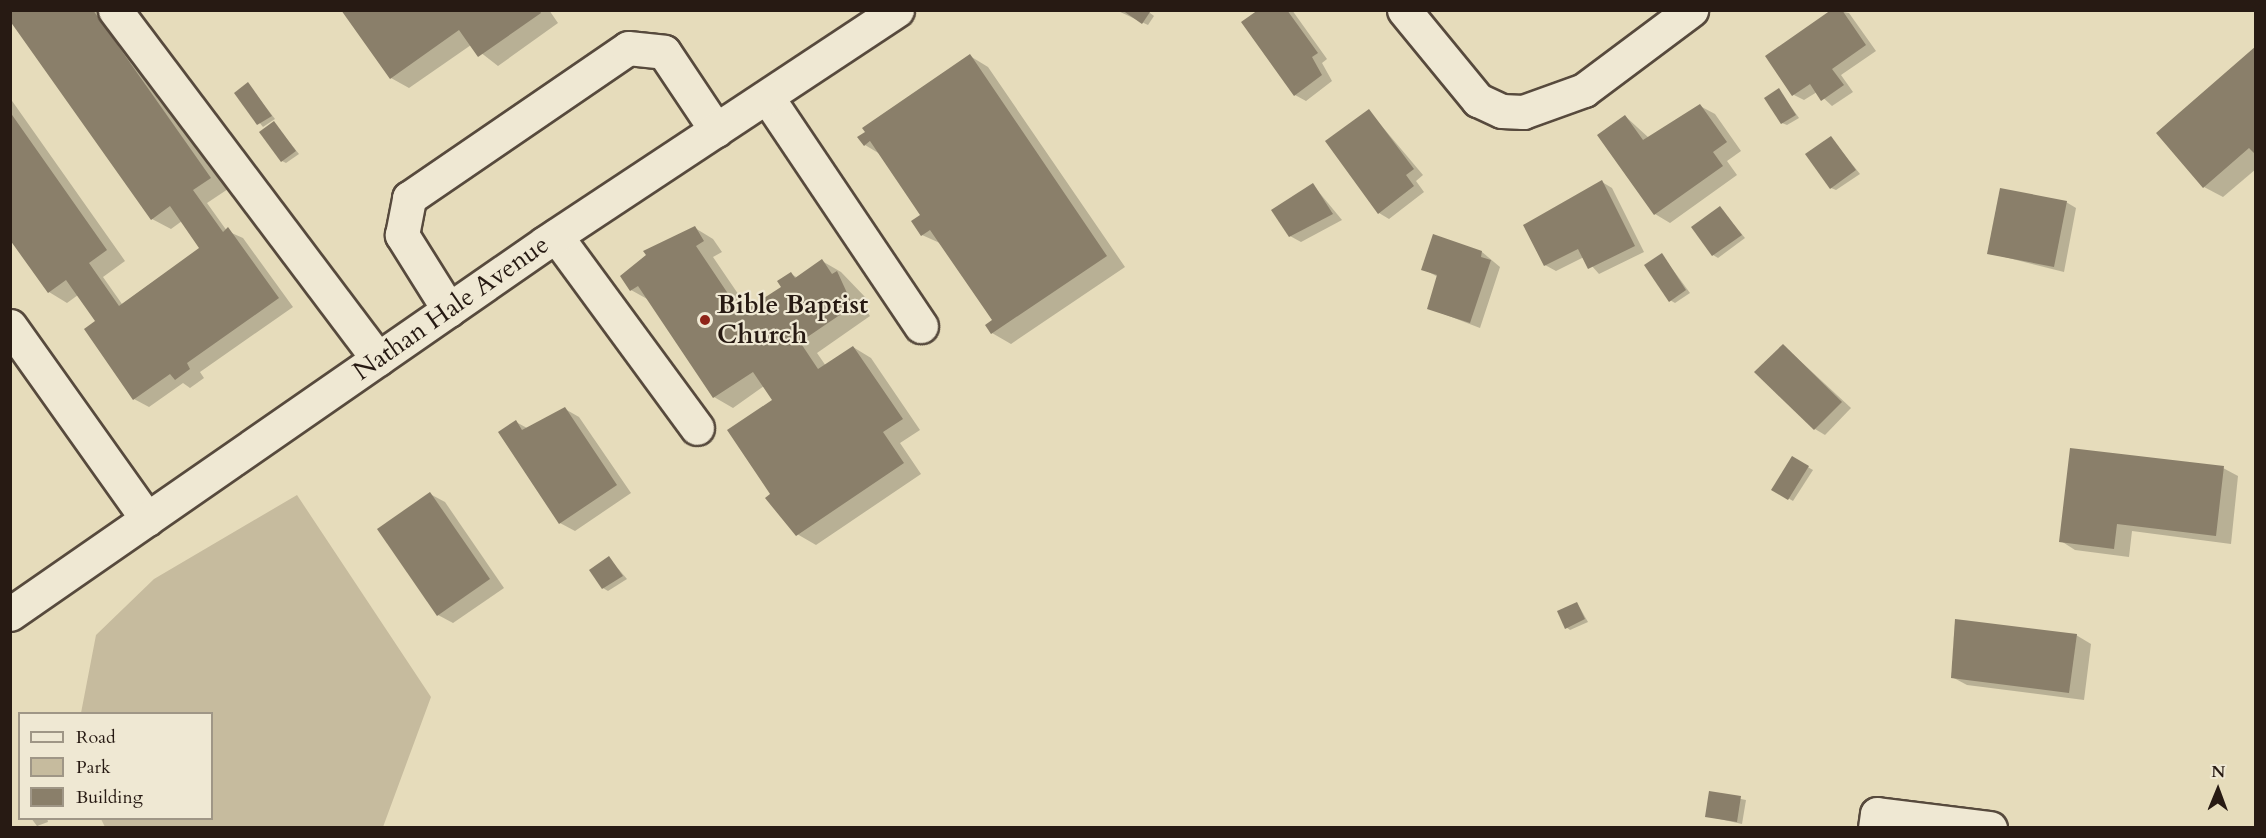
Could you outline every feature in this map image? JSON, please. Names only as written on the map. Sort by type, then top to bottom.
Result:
[{"type":"street","points":[[115,10],[378,358]]},
{"type":"street","name":"Nathan Hale Avenue","points":[[10,614],[556,236],[897,10]]},
{"type":"street","points":[[1404,10],[1478,100],[1502,111],[1523,112],[1584,90],[1691,10]]},
{"type":"street","points":[[449,310],[402,235],[409,198],[628,48],[664,52],[716,130]]},
{"type":"street","points":[[767,97],[921,326]]},
{"type":"street","points":[[556,236],[698,428]]},
{"type":"street","points":[[10,326],[147,519]]},
{"type":"street","points":[[1875,828],[1877,814],[1990,828]]},
{"type":"green space","points":[[297,495],[431,697],[383,827],[105,827],[102,820],[213,820],[213,712],[81,712],[96,635],[154,579]]},
{"type":"building","points":[[10,10],[93,10],[211,178],[193,190],[223,232],[228,227],[279,298],[187,363],[190,369],[175,380],[170,374],[133,400],[84,329],[95,321],[66,280],[48,293],[10,240],[10,112],[107,250],[89,263],[119,306],[199,248],[170,206],[151,220],[10,21]]},
{"type":"building","points":[[341,10],[539,10],[541,13],[478,57],[459,30],[390,79]]},
{"type":"building","points":[[1122,10],[1148,10],[1150,12],[1142,24]]},
{"type":"building","points":[[1258,10],[1287,10],[1318,53],[1312,57],[1322,75],[1294,96],[1241,22]]},
{"type":"building","points":[[1831,10],[1842,10],[1866,45],[1832,69],[1844,85],[1821,101],[1810,84],[1792,96],[1765,56]]},
{"type":"building","points":[[2256,46],[2256,155],[2249,148],[2203,188],[2156,133]]},
{"type":"building","points":[[970,54],[1107,256],[991,334],[985,325],[992,320],[930,230],[921,236],[911,221],[920,215],[870,141],[864,146],[857,137],[865,132],[862,128]]},
{"type":"building","points":[[248,82],[272,116],[257,125],[234,93]]},
{"type":"building","points":[[1779,88],[1796,115],[1781,124],[1764,98]]},
{"type":"building","points":[[1700,104],[1727,142],[1713,152],[1723,166],[1654,215],[1597,135],[1625,115],[1643,140]]},
{"type":"building","points":[[1369,109],[1414,169],[1406,175],[1414,186],[1378,214],[1325,141]]},
{"type":"building","points":[[274,121],[296,151],[281,162],[259,132]]},
{"type":"building","points":[[1831,136],[1856,170],[1830,189],[1805,154]]},
{"type":"building","points":[[1602,180],[1635,246],[1588,269],[1578,249],[1544,266],[1523,225]]},
{"type":"building","points":[[1313,183],[1333,214],[1289,237],[1271,210]]},
{"type":"building","points":[[2000,188],[2067,201],[2054,267],[1987,254]]},
{"type":"building","points":[[1720,206],[1742,235],[1712,256],[1691,227]]},
{"type":"building","points":[[695,226],[704,241],[696,246],[741,313],[781,287],[777,281],[791,272],[795,278],[822,259],[832,274],[837,271],[853,306],[800,342],[818,369],[853,346],[903,419],[883,432],[904,463],[796,536],[765,498],[770,494],[727,430],[772,400],[753,372],[713,398],[638,286],[630,291],[620,276],[646,255],[643,251]]},
{"type":"building","points":[[1433,234],[1482,251],[1481,257],[1491,260],[1470,323],[1427,309],[1437,275],[1421,270]]},
{"type":"building","points":[[1662,253],[1686,290],[1669,302],[1644,265]]},
{"type":"building","points":[[1783,344],[1842,402],[1814,430],[1754,372]]},
{"type":"building","points":[[565,407],[617,485],[559,524],[498,432],[516,420],[522,430]]},
{"type":"building","points":[[2070,448],[2224,466],[2216,536],[2117,524],[2114,549],[2059,542]]},
{"type":"building","points":[[1792,456],[1809,466],[1788,500],[1771,490]]},
{"type":"building","points":[[430,492],[490,579],[437,616],[377,529]]},
{"type":"building","points":[[609,556],[623,576],[602,589],[589,570]]},
{"type":"building","points":[[1577,602],[1585,619],[1565,629],[1557,611]]},
{"type":"building","points":[[1955,619],[2077,634],[2069,693],[1951,678]]},
{"type":"building","points":[[1709,791],[1741,796],[1737,822],[1705,817]]},
{"type":"place","name":"Bible Baptist Church","points":[[705,320]]}]
